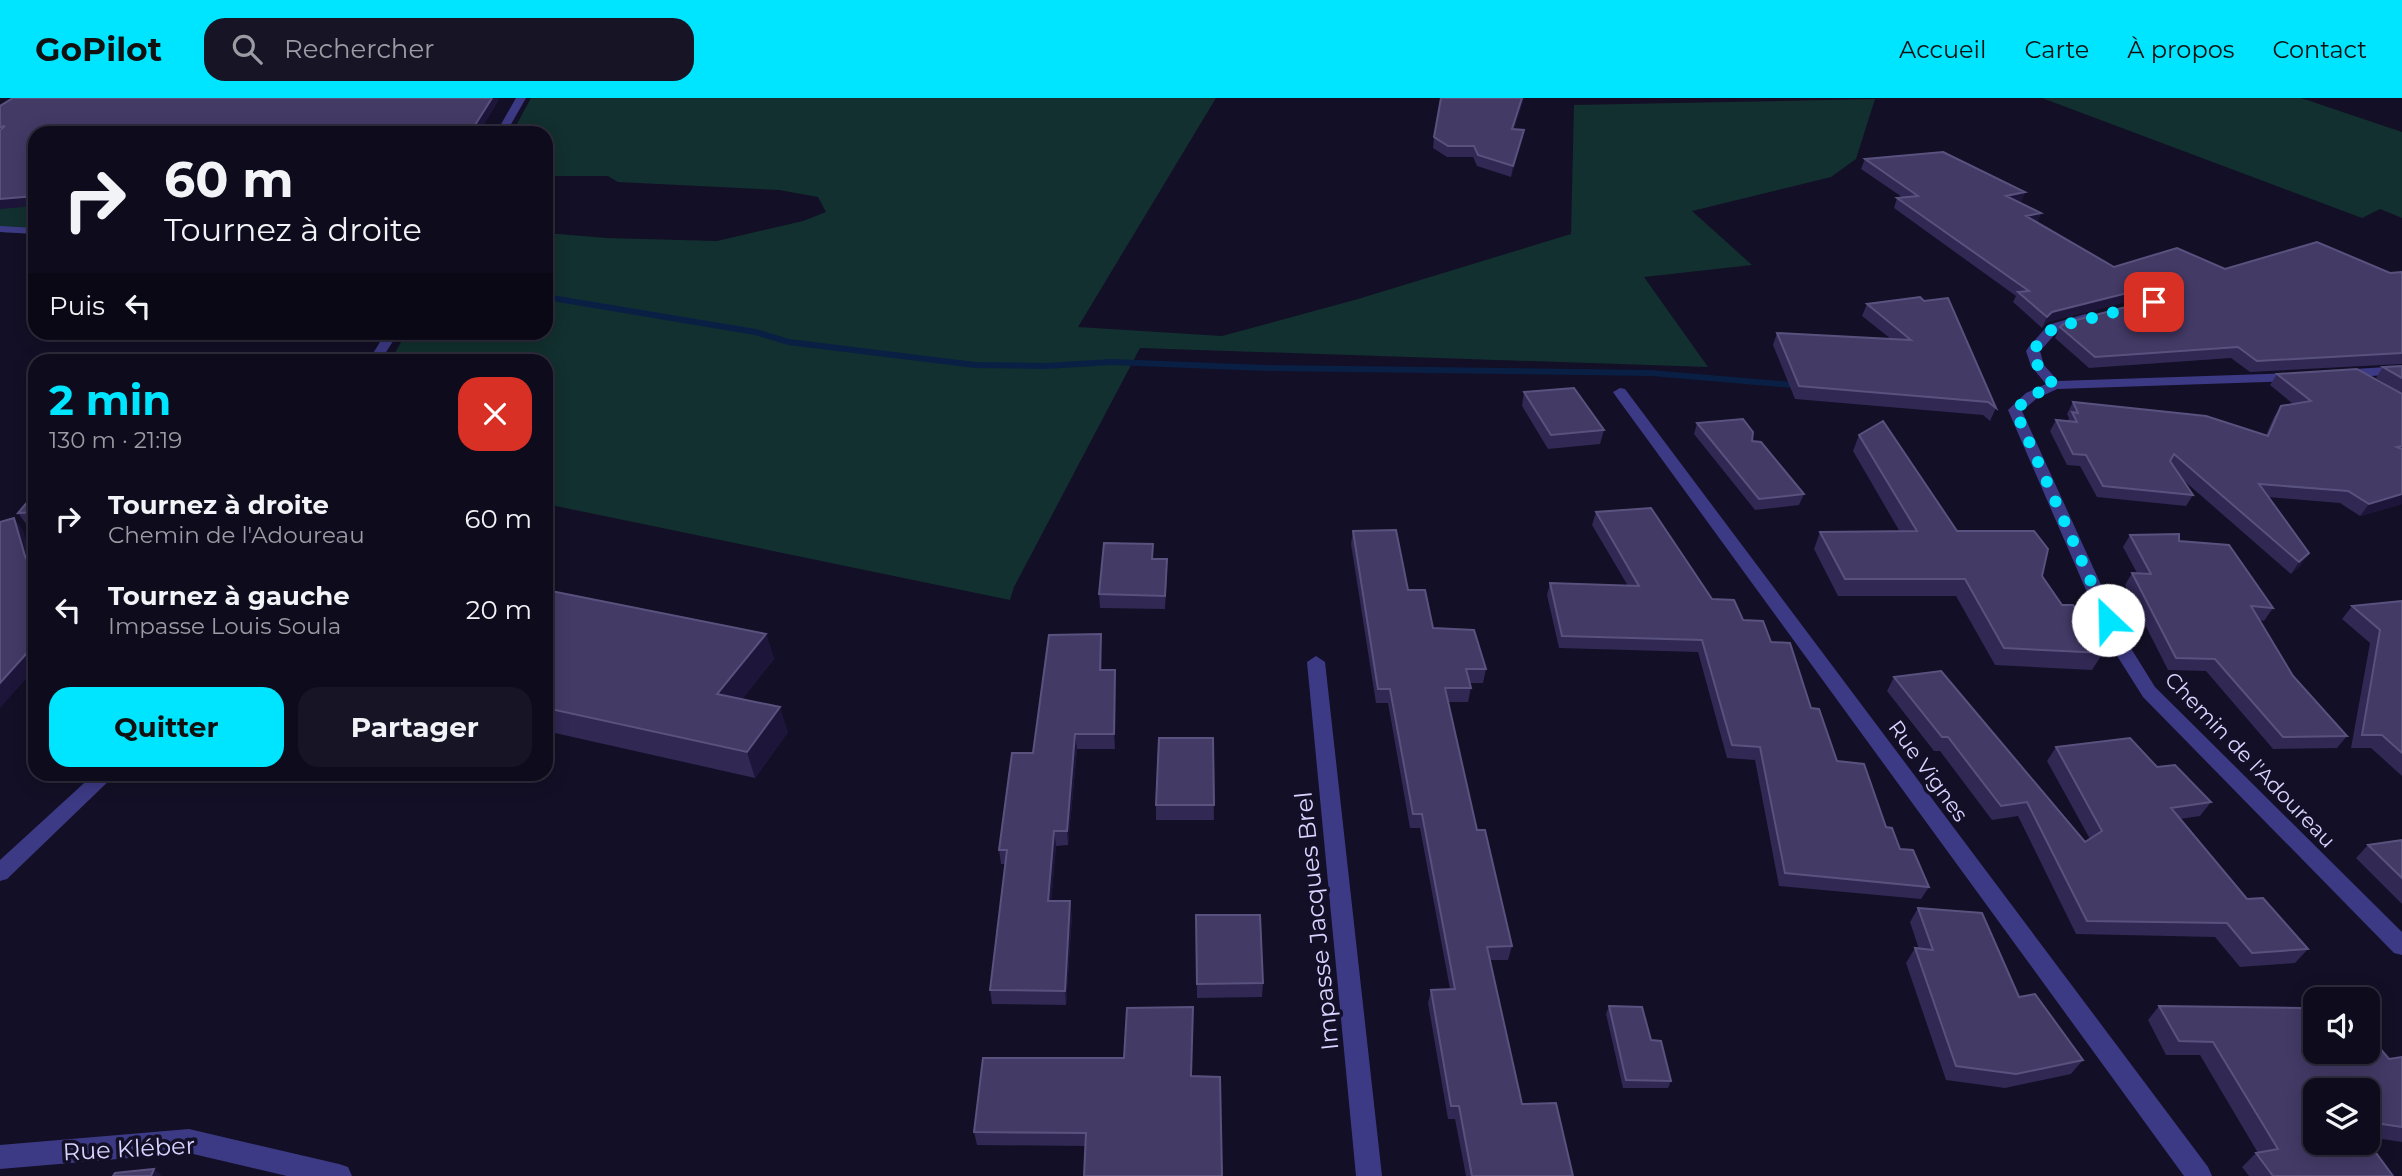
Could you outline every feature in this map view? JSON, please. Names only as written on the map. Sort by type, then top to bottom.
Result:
[{"type":"street","points":[[505,126],[522,98]]},
{"type":"street","points":[[0,229],[28,231]]},
{"type":"street","points":[[2054,385],[2038,366],[2032,351],[2053,328],[2096,315]]},
{"type":"street","name":"Chemin de l'Adoureau","points":[[2402,370],[2230,381],[2054,385],[2031,396],[2015,410],[2118,643],[2149,692],[2402,946]]},
{"type":"street","points":[[2352,373],[2372,385]]},
{"type":"street","name":"Rue Vignes","points":[[1620,392],[2199,1176]]},
{"type":"street","name":"Impasse Jacques Brel","points":[[1316,662],[1369,1176]]},
{"type":"street","points":[[0,873],[99,781]]},
{"type":"street","name":"Rue Kléber","points":[[0,1157],[189,1141],[338,1176]]},
{"type":"green space","points":[[531,98],[1216,98],[1078,327],[1222,336],[1358,299],[1571,234],[1574,105],[1875,99],[1856,159],[1831,177],[1692,211],[1752,265],[1644,277],[1708,367],[1140,348],[1014,587],[1010,600],[553,505],[553,354],[394,354],[402,340],[553,340],[553,234],[717,241],[803,221],[826,212],[818,197],[779,190],[618,182],[608,176],[553,176],[553,126],[516,126]]},
{"type":"green space","points":[[2042,98],[2301,98],[2402,132],[2402,218],[2380,209],[2362,218]]},
{"type":"green space","points":[[28,173],[28,234],[0,232],[0,197]]},
{"type":"building","points":[[13,98],[492,98],[474,126],[28,126],[28,197],[0,199],[0,130],[5,126],[0,127],[0,106]]},
{"type":"building","points":[[1441,98],[1522,98],[1512,129],[1524,130],[1513,166],[1478,155],[1474,146],[1448,146],[1434,137]]},
{"type":"building","points":[[1943,152],[2025,192],[2006,196],[2041,213],[2026,216],[2114,267],[2177,248],[2225,269],[2317,242],[2390,273],[2402,272],[2402,353],[2257,361],[2238,347],[2095,357],[2060,327],[2065,323],[2164,297],[2167,289],[2159,285],[2052,312],[2047,317],[2018,292],[2029,291],[1897,198],[1918,196],[1865,159]]},
{"type":"building","points":[[1920,297],[1924,301],[1948,298],[1996,408],[1988,402],[1799,386],[1777,333],[1911,340],[1867,304]]},
{"type":"building","points":[[2402,366],[2402,378],[2383,367]]},
{"type":"building","points":[[2357,369],[2402,394],[2402,446],[2397,447],[2402,449],[2402,494],[2369,504],[2348,491],[2259,484],[2309,553],[2299,562],[2174,454],[2170,461],[2193,495],[2103,486],[2086,455],[2073,454],[2056,420],[2077,422],[2072,412],[2078,413],[2073,402],[2206,416],[2268,436],[2281,406],[2311,401],[2277,374]]},
{"type":"building","points":[[1574,388],[1604,430],[1551,435],[1524,392]]},
{"type":"building","points":[[1743,419],[1753,432],[1752,441],[1761,442],[1804,494],[1759,499],[1697,423]]},
{"type":"building","points":[[1883,421],[1957,531],[2034,531],[2048,549],[2042,576],[2062,605],[2073,605],[2103,653],[2004,648],[1965,579],[1845,579],[1820,532],[1917,531],[1859,435]]},
{"type":"building","points":[[28,501],[28,512],[18,513]]},
{"type":"building","points":[[1651,508],[1712,599],[1734,600],[1743,620],[1763,621],[1771,642],[1790,643],[1811,708],[1819,709],[1837,761],[1864,764],[1886,827],[1892,828],[1900,849],[1913,850],[1929,887],[1785,873],[1760,747],[1732,745],[1702,640],[1562,636],[1550,583],[1639,586],[1596,512]]},
{"type":"building","points":[[14,518],[28,562],[28,652],[0,683],[0,522]]},
{"type":"building","points":[[1396,530],[1408,590],[1425,590],[1433,628],[1474,630],[1486,669],[1466,669],[1471,688],[1445,688],[1477,830],[1485,830],[1512,946],[1487,947],[1522,1104],[1556,1103],[1573,1176],[1472,1176],[1459,1106],[1451,1106],[1431,990],[1455,989],[1422,814],[1413,814],[1390,689],[1378,689],[1353,531]]},
{"type":"building","points":[[2179,534],[2179,541],[2229,545],[2273,608],[2251,606],[2293,676],[2347,736],[2283,737],[2215,659],[2176,658],[2132,573],[2151,574],[2130,535]]},
{"type":"building","points":[[1104,543],[1153,544],[1152,559],[1167,559],[1165,596],[1099,594]]},
{"type":"building","points":[[553,591],[766,634],[717,694],[780,707],[747,752],[553,710]]},
{"type":"building","points":[[2402,601],[2402,753],[2382,735],[2362,735],[2380,630],[2352,606]]},
{"type":"building","points":[[1101,634],[1100,670],[1115,670],[1114,734],[1075,734],[1067,831],[1054,831],[1048,901],[1070,901],[1065,991],[990,990],[1007,850],[999,850],[1012,753],[1033,753],[1049,635]]},
{"type":"building","points":[[1941,671],[2085,842],[2102,831],[2056,747],[2130,738],[2157,767],[2175,765],[2211,802],[2171,808],[2247,899],[2263,898],[2308,949],[2252,953],[2227,923],[2087,921],[2027,802],[2001,806],[1948,737],[1942,737],[1894,677]]},
{"type":"building","points":[[1159,738],[1213,738],[1214,805],[1156,805]]},
{"type":"building","points":[[2402,840],[2402,878],[2368,845]]},
{"type":"building","points":[[1918,908],[1982,913],[2019,997],[2035,994],[2083,1060],[2016,1074],[1956,1066],[1915,948],[1933,950]]},
{"type":"building","points":[[1196,915],[1260,915],[1263,983],[1197,984]]},
{"type":"building","points":[[1609,1006],[1642,1007],[1651,1040],[1661,1041],[1671,1081],[1626,1080]]},
{"type":"building","points":[[2159,1006],[2301,1008],[2303,1064],[2380,1064],[2380,1048],[2389,1059],[2402,1057],[2402,1127],[2380,1124],[2380,1078],[2303,1078],[2303,1155],[2378,1155],[2393,1176],[2273,1176],[2256,1153],[2278,1149],[2213,1042],[2179,1041]]},
{"type":"building","points":[[1193,1007],[1191,1076],[1220,1077],[1222,1176],[1084,1176],[1086,1133],[974,1132],[983,1058],[1124,1058],[1127,1008]]},
{"type":"building","points":[[154,1169],[151,1176],[113,1176],[115,1173]]},
{"type":"waterway","points":[[553,298],[756,332],[788,342],[975,365],[1046,366],[1111,362],[1267,368],[1651,373],[1805,386]]},
{"type":"route","points":[[2108,620],[2015,410],[2031,396],[2054,385],[2038,366],[2032,351],[2053,328],[2154,302]]}]
